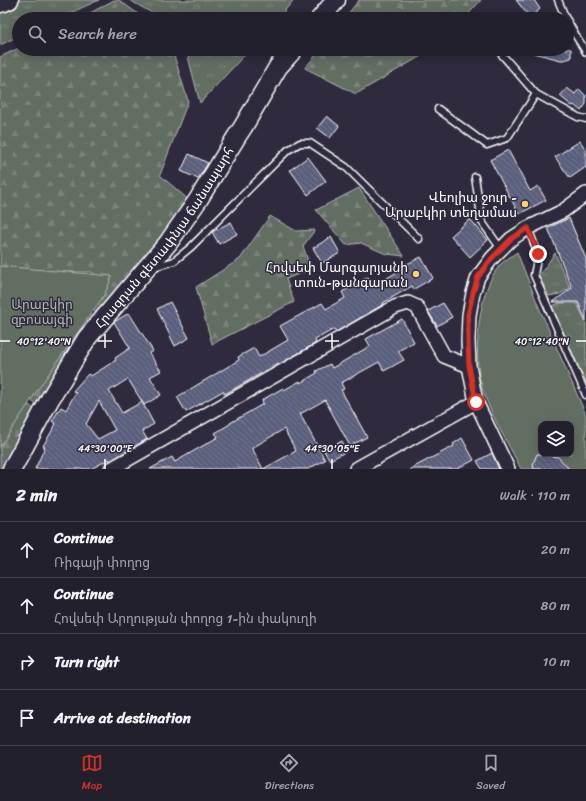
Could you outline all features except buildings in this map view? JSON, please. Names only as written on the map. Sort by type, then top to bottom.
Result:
[{"type":"street","points":[[0,3],[9,0]]},
{"type":"street","points":[[326,12],[336,0]]},
{"type":"street","name":"Հրազդան գետափնյա ճանապարհ","points":[[12,469],[50,399],[87,338],[168,243],[198,200],[278,67],[288,56]]},
{"type":"street","points":[[508,469],[476,402],[469,366],[468,340],[468,315],[473,293],[478,277],[492,258],[511,239],[528,228],[563,210],[586,194]]},
{"type":"street","points":[[111,469],[396,307],[408,303],[417,308],[444,356],[469,366]]},
{"type":"street","points":[[356,469],[476,402]]},
{"type":"lane","points":[[558,0],[563,12]]},
{"type":"lane","points":[[574,32],[586,52]]},
{"type":"lane","points":[[503,56],[536,94],[578,117],[586,118]]},
{"type":"lane","points":[[438,110],[487,145],[507,138],[536,94]]},
{"type":"lane","points":[[145,270],[174,261],[191,247],[288,150],[300,143],[310,143],[346,167],[419,239]]},
{"type":"lane","points":[[475,177],[482,222],[501,249]]},
{"type":"lane","points":[[528,228],[538,254],[534,275],[586,395]]},
{"type":"green space","points":[[0,0],[99,0],[72,12],[12,12],[12,39],[0,45]]},
{"type":"green space","points":[[114,0],[119,0],[135,12],[92,12]]},
{"type":"green space","points":[[129,0],[294,0],[283,12],[150,12]]},
{"type":"green space","points":[[359,0],[481,0],[470,12],[350,12]]},
{"type":"green space","points":[[12,51],[12,56],[174,56],[188,101],[160,175],[191,202],[99,315],[91,309],[102,279],[91,272],[11,272],[0,276],[0,57]]},
{"type":"green space","points":[[188,56],[244,56],[200,103]]},
{"type":"green space","points":[[315,56],[421,56],[356,94],[305,68]]},
{"type":"green space","points":[[359,188],[404,256],[386,254],[361,243],[346,245],[316,210]]},
{"type":"green space","points":[[270,216],[296,231],[315,230],[303,246],[311,269],[286,279],[294,302],[212,344],[196,287],[240,259]]},
{"type":"green space","points":[[517,252],[538,305],[586,415],[586,469],[521,469],[487,403],[479,376],[479,326],[488,286],[493,275],[504,261]]},
{"type":"green space","points":[[555,253],[570,288],[560,294],[549,296],[539,276]]},
{"type":"green space","name":"Արաբկիր զբոսայգի","points":[[0,266],[112,276],[105,294],[43,382],[0,447]]},
{"type":"green space","points":[[560,303],[577,303],[586,324],[586,384],[552,306]]},
{"type":"green space","points":[[89,313],[96,320],[38,406],[29,399]]},
{"type":"green space","points":[[27,403],[37,412],[7,469],[2,469],[0,468],[0,444]]},
{"type":"place","name":"Վեոլիա ջուր - Արաբկիր տեղամաս","points":[[525,204]]},
{"type":"place","name":"Հովսեփ Մարգարյանի տուն-թանգարան","points":[[416,274]]},
{"type":"route","points":[[476,402],[469,366],[468,315],[478,277],[492,258],[511,239],[528,228],[538,254]]}]
